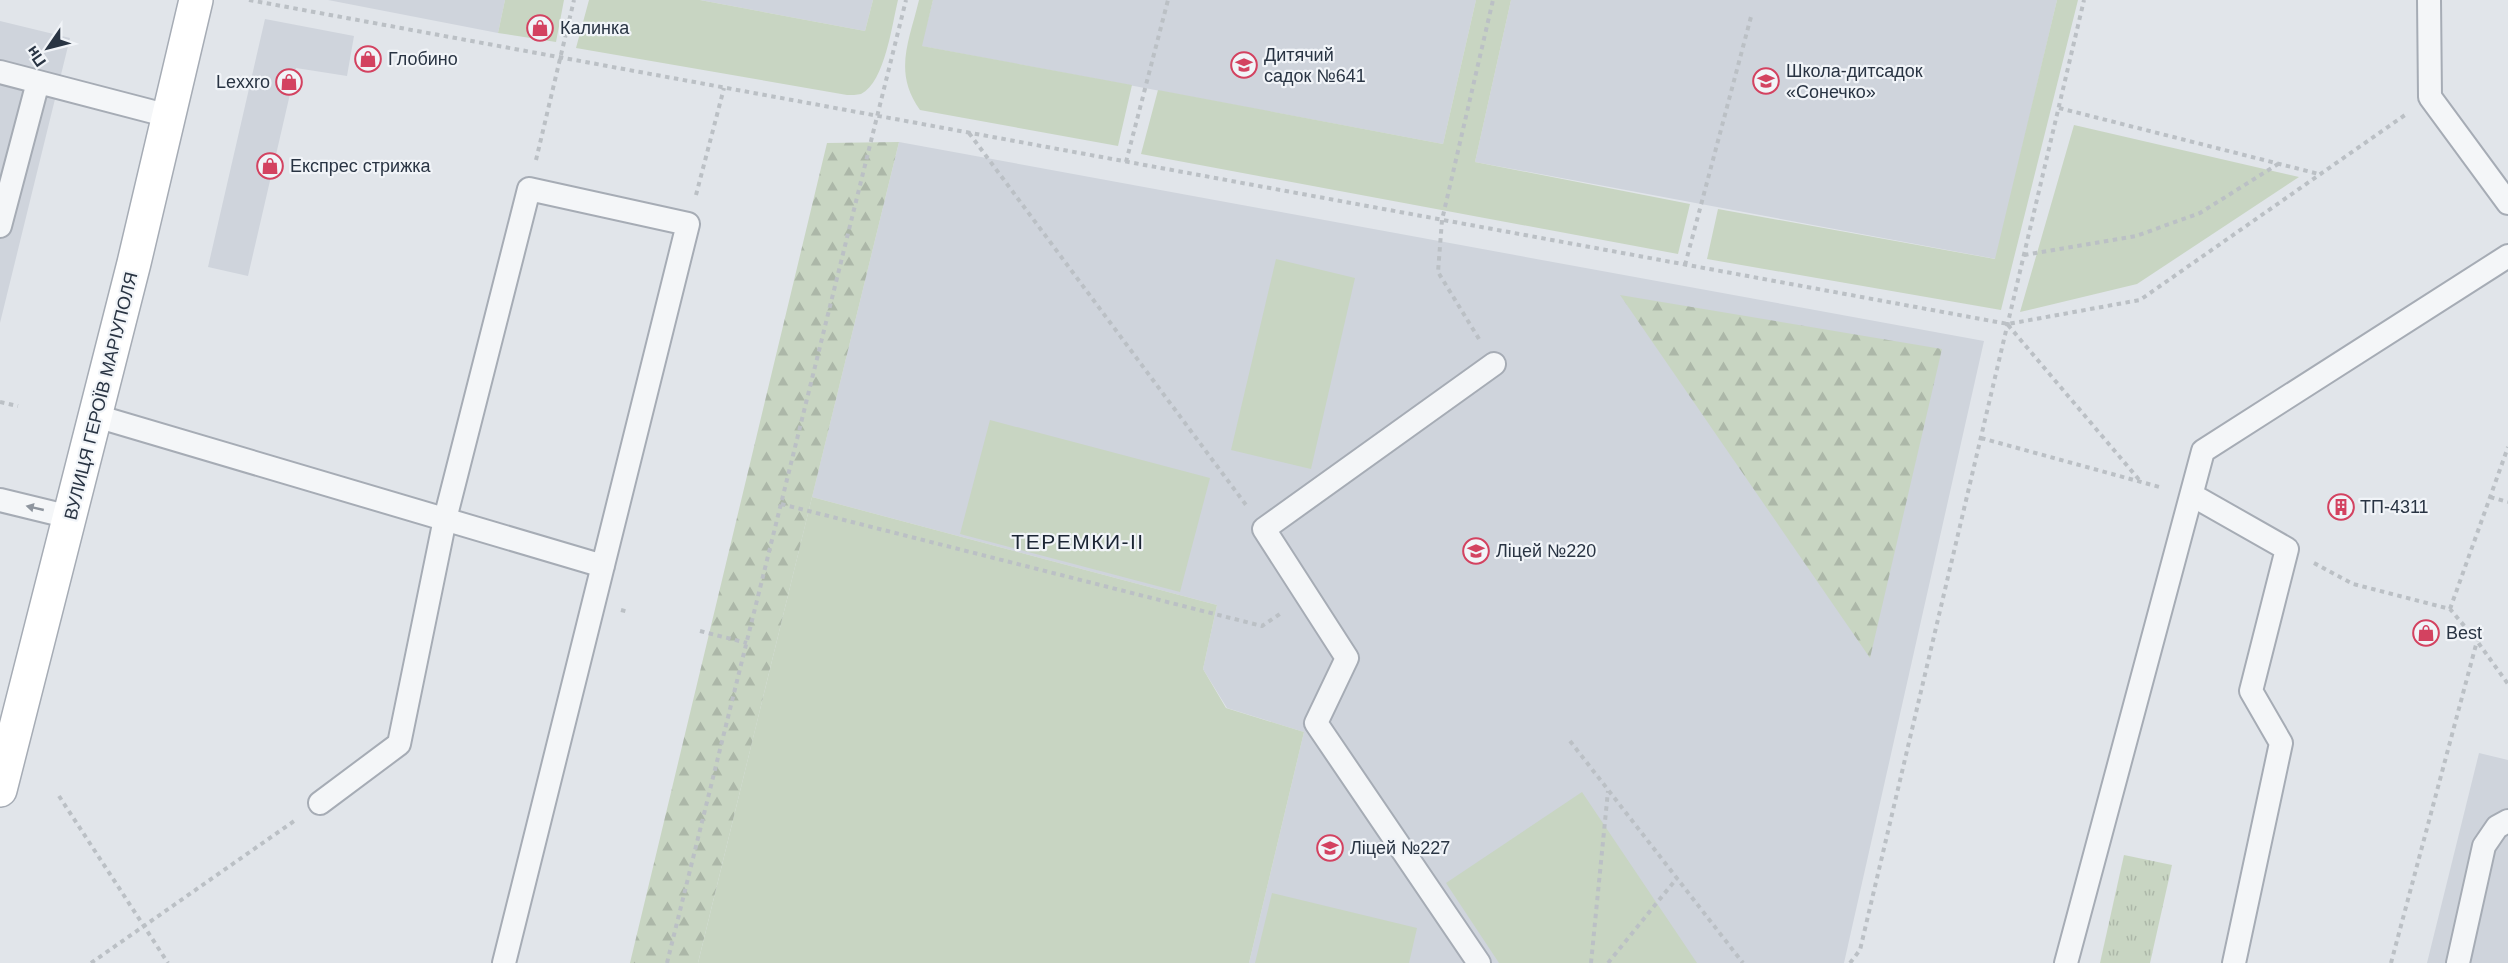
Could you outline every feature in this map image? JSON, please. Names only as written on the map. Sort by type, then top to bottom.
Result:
[{"type":"street","name":"ВУЛИЦЯ ГЕРОЇВ МАРІУПОЛЯ","points":[[0,790],[96,416],[196,0]]},
{"type":"lane","points":[[2429,0],[2430,98],[2508,203]]},
{"type":"lane","points":[[0,72],[169,116]]},
{"type":"lane","points":[[0,226],[38,82]]},
{"type":"lane","points":[[320,803],[399,744],[445,519],[529,189],[688,225],[504,963]]},
{"type":"lane","points":[[2066,963],[2203,451],[2508,256]]},
{"type":"lane","points":[[1479,963],[1316,723],[1347,658],[1264,529],[1494,364]]},
{"type":"lane","points":[[96,416],[603,566]]},
{"type":"lane","points":[[2192,495],[2287,549],[2251,691],[2281,743],[2234,963]]},
{"type":"lane","points":[[0,500],[70,517]]},
{"type":"lane","points":[[2458,963],[2484,846],[2497,827],[2508,821]]},
{"type":"path","points":[[249,0],[2008,324],[2140,300],[2430,98]]},
{"type":"path","points":[[529,189],[574,0]]},
{"type":"path","points":[[667,963],[906,0]]},
{"type":"path","points":[[1126,162],[1167,0]]},
{"type":"path","points":[[1493,0],[1442,220],[1438,272],[1494,364]]},
{"type":"path","points":[[1850,963],[1860,950],[2084,0]]},
{"type":"path","points":[[1685,265],[1752,13]]},
{"type":"path","points":[[688,225],[724,88]]},
{"type":"path","points":[[2059,108],[2320,174]]},
{"type":"path","points":[[968,133],[1264,529]]},
{"type":"path","points":[[2024,255],[2136,236],[2200,213],[2278,164]]},
{"type":"path","points":[[2008,324],[2141,482]]},
{"type":"path","points":[[0,402],[18,406]]},
{"type":"path","points":[[1981,438],[2192,495]]},
{"type":"path","points":[[2450,609],[2508,447]]},
{"type":"path","points":[[2490,497],[2508,502]]},
{"type":"path","points":[[781,504],[1262,626],[1307,597]]},
{"type":"path","points":[[2287,549],[2353,584],[2450,609],[2508,684]]},
{"type":"path","points":[[700,631],[747,643]]},
{"type":"path","points":[[2391,963],[2477,641]]},
{"type":"path","points":[[1570,741],[1743,963]]},
{"type":"path","points":[[1591,963],[1608,791]]},
{"type":"path","points":[[59,796],[168,963]]},
{"type":"path","points":[[91,963],[320,803]]},
{"type":"path","points":[[1608,963],[1677,878]]},
{"type":"shaded area","points":[[328,0],[505,0],[498,33]]},
{"type":"shaded area","points":[[700,0],[873,0],[865,31]]},
{"type":"shaded area","name":"Дитячий садок №641","points":[[933,0],[1476,0],[1443,144],[921,46]]},
{"type":"shaded area","name":"Школа-дитсадок «Сонечко»","points":[[1511,0],[2057,0],[1996,259],[1475,162]]},
{"type":"shaded area","points":[[265,19],[354,36],[347,76],[296,68],[248,276],[208,267]]},
{"type":"shaded area","points":[[0,21],[70,38],[0,323]]},
{"type":"shaded area","name":"Ліцей №220","points":[[899,142],[1984,341],[1844,963],[1249,963],[1304,732],[1227,708],[1203,669],[1217,605],[812,497]]},
{"type":"shaded area","points":[[2479,753],[2508,760],[2508,963],[2427,963]]},
{"type":"green space","points":[[505,0],[564,0],[556,42],[498,33]]},
{"type":"green space","points":[[589,0],[700,0],[865,31],[873,0],[898,0],[886,52],[876,78],[861,94],[847,95],[576,48]]},
{"type":"green space","points":[[919,0],[933,0],[922,46],[1132,85],[1118,146],[920,110],[907,83],[905,70],[908,43]]},
{"type":"green space","points":[[1476,0],[1511,0],[1475,162],[1690,204],[1678,254],[1141,154],[1158,90],[1443,144]]},
{"type":"green space","points":[[2057,0],[2078,0],[2001,310],[1707,259],[1718,209],[1995,259]]},
{"type":"green space","points":[[2074,125],[2299,177],[2137,284],[2020,312]]},
{"type":"green space","points":[[899,142],[698,963],[630,963],[827,143]]},
{"type":"green space","points":[[1276,259],[1355,278],[1311,469],[1231,450]]},
{"type":"green space","points":[[1620,295],[1942,349],[1870,658]]},
{"type":"green space","points":[[990,420],[1210,478],[1180,592],[960,534]]},
{"type":"green space","points":[[812,497],[1217,605],[1203,669],[1226,708],[1304,732],[1249,963],[698,963]]},
{"type":"green space","points":[[1582,792],[1697,963],[1499,963],[1446,883]]},
{"type":"green space","points":[[2124,855],[2172,865],[2150,963],[2100,963]]},
{"type":"green space","points":[[1272,893],[1417,928],[1409,963],[1255,963]]},
{"type":"place","name":"Калинка","points":[[540,28]]},
{"type":"place","name":"Глобино","points":[[368,59]]},
{"type":"place","name":"Дитячий садок №641","points":[[1244,65]]},
{"type":"place","name":"Школа-дитсадок «Сонечко»","points":[[1766,81]]},
{"type":"place","name":"Lexxro","points":[[289,82]]},
{"type":"place","name":"Експрес стрижка","points":[[270,166]]},
{"type":"place","name":"ТП-4311","points":[[2341,507]]},
{"type":"place","name":"Ліцей №220","points":[[1476,551]]},
{"type":"place","name":"Best","points":[[2426,633]]},
{"type":"place","name":"Ліцей №227","points":[[1330,848]]},
{"type":"district","name":"ТЕРЕМКИ-ІІ","points":[[1078,542]]}]
